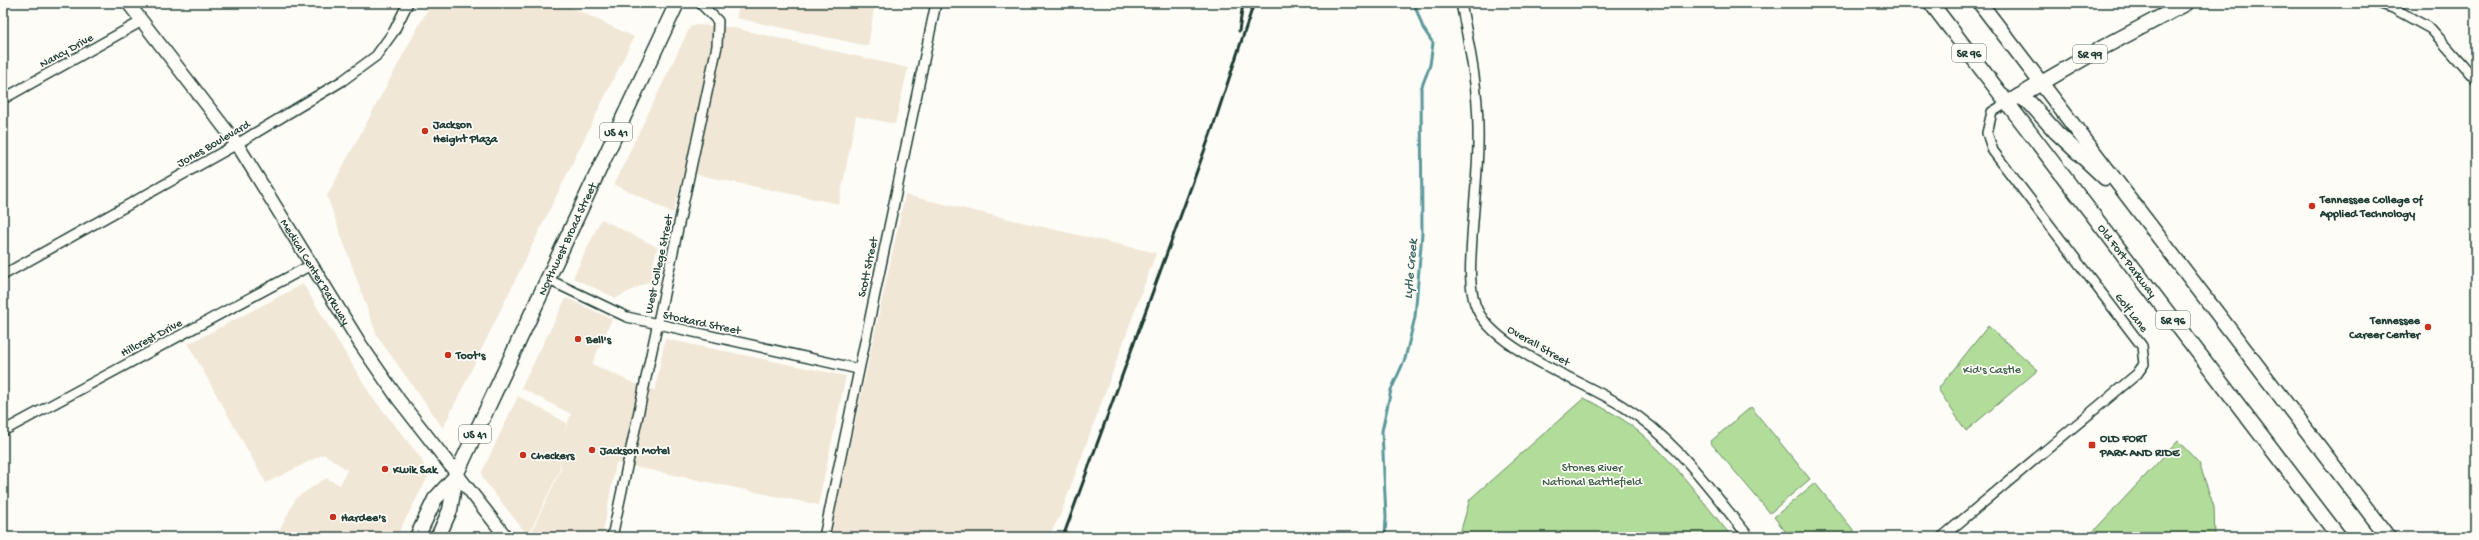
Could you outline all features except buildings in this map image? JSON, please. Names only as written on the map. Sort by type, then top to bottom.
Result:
[{"type":"main road","name":"Medical Center Parkway","points":[[128,3],[237,144],[360,345],[456,475],[506,537]]},
{"type":"main road","name":"Northwest Broad Street","points":[[438,537],[450,510],[456,475],[677,3]]},
{"type":"main road","name":"Old Fort Parkway","points":[[1931,3],[2013,100],[2339,537]]},
{"type":"main road","points":[[1980,3],[2388,537]]},
{"type":"main road","name":"SR 99","points":[[2013,100],[2041,82],[2140,27],[2187,3]]},
{"type":"main road","points":[[2013,100],[2030,102],[2056,132],[2131,201]]},
{"type":"main road","name":"Northwest Broad Street","points":[[417,537],[435,499],[456,475]]},
{"type":"street","name":"Jones Boulevard","points":[[3,275],[237,144],[342,81],[376,56],[394,31],[408,3]]},
{"type":"street","name":"West College Street","points":[[612,537],[717,46],[718,21],[700,3]]},
{"type":"street","name":"Scott Street","points":[[824,537],[858,368],[936,3]]},
{"type":"street","name":"Overall Street","points":[[1461,3],[1474,71],[1478,130],[1470,271],[1475,304],[1489,328],[1507,343],[1624,407],[1659,432],[1691,466],[1749,537]]},
{"type":"street","points":[[2378,3],[2393,8],[2431,29],[2476,80]]},
{"type":"street","name":"Nancy Drive","points":[[3,99],[142,21]]},
{"type":"street","name":"Golf Lane","points":[[1942,537],[2137,374],[2144,364],[2142,346],[1993,151],[1987,133],[1992,112],[2013,100]]},
{"type":"street","name":"Hillcrest Drive","points":[[3,431],[311,265]]},
{"type":"street","name":"Stockard Street","points":[[548,279],[626,317],[858,368]]},
{"type":"shaded area","points":[[431,3],[562,3],[634,37],[443,428],[377,336],[327,196]]},
{"type":"shaded area","points":[[740,3],[875,3],[868,46],[736,18]]},
{"type":"shaded area","points":[[697,25],[730,27],[908,68],[895,124],[856,116],[839,204],[684,172],[673,213],[614,184],[690,27]]},
{"type":"shaded area","points":[[905,195],[1156,253],[1060,516],[1048,537],[830,537]]},
{"type":"shaded area","points":[[601,219],[657,247],[650,281],[616,298],[573,278]]},
{"type":"shaded area","points":[[303,284],[372,397],[421,458],[428,477],[396,537],[276,537],[296,498],[326,478],[340,485],[347,470],[324,454],[266,483],[188,344]]},
{"type":"shaded area","points":[[566,298],[612,319],[592,364],[633,383],[655,390],[665,339],[846,376],[818,505],[616,463],[602,537],[529,537],[561,469],[559,457],[560,469],[528,536],[483,479],[482,472],[518,396],[567,423],[564,434],[571,414],[521,388]]},
{"type":"green space","name":"Kid's Castle","points":[[1988,326],[2038,370],[1966,431],[1938,389]]},
{"type":"green space","name":"Stones River National Battlefield","points":[[1584,398],[1624,420],[1658,449],[1684,478],[1732,537],[1459,537],[1470,499]]},
{"type":"green space","points":[[1751,407],[1810,479],[1770,513],[1710,442]]},
{"type":"green space","points":[[2178,441],[2199,463],[2214,507],[2215,537],[2088,537]]},
{"type":"green space","points":[[1815,483],[1859,537],[1789,536],[1774,517]]},
{"type":"waterway","name":"Lytle Creek","points":[[1385,537],[1386,517],[1382,431],[1391,390],[1405,359],[1415,317],[1422,233],[1421,89],[1430,65],[1433,43],[1423,28],[1414,3]]},
{"type":"railway","points":[[1239,31],[1243,3]]},
{"type":"railway","points":[[1063,537],[1213,127],[1254,3]]},
{"type":"place","name":"Jackson Height Plaza","points":[[425,131]]},
{"type":"place","name":"Tennessee College of Applied Technology","points":[[2312,206]]},
{"type":"place","name":"Tennessee Career Center","points":[[2428,327]]},
{"type":"place","name":"Bell's","points":[[578,339]]},
{"type":"place","name":"Toot's","points":[[448,355]]},
{"type":"place","name":"OLD FORT PARK AND RIDE","points":[[2092,445]]},
{"type":"place","name":"Jackson Motel","points":[[592,450]]},
{"type":"place","name":"Checkers","points":[[523,455]]},
{"type":"place","name":"Kwik Sak","points":[[385,469]]},
{"type":"place","name":"Hardee's","points":[[333,517]]}]
